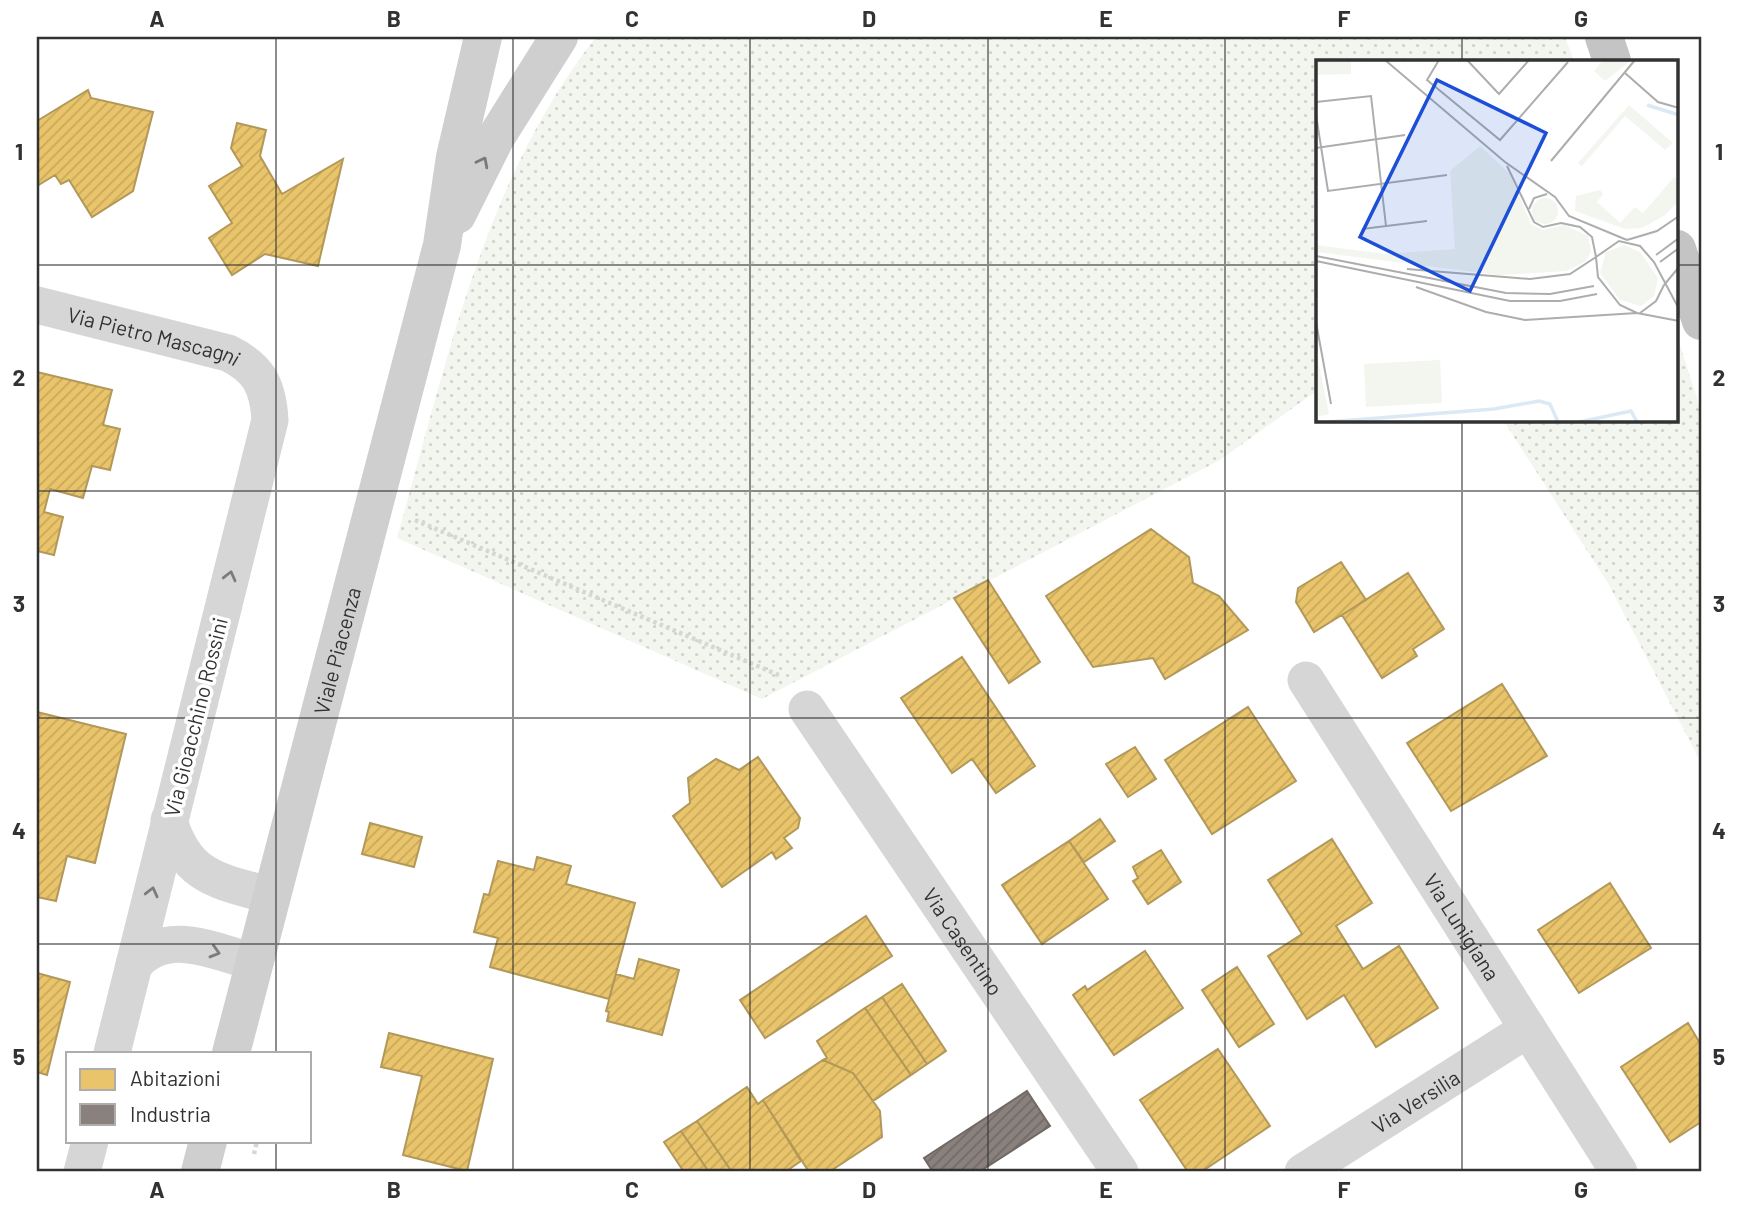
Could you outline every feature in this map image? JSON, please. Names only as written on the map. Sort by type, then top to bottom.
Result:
[{"type":"highway","points":[[1604,37],[1612,60]]},
{"type":"highway","points":[[1678,252],[1701,321]]},
{"type":"street","name":"Viale Piacenza","points":[[231,1052],[442,245],[455,157],[483,37]]},
{"type":"street","name":"Viale Piacenza","points":[[442,245],[495,139],[559,37]]},
{"type":"street","name":"Via Pietro Mascagni","points":[[37,305],[228,353],[248,363],[261,380]]},
{"type":"street","name":"Via Gioacchino Rossini","points":[[112,1052],[270,420],[269,399],[261,380]]},
{"type":"street","name":"Via Lunigiana","points":[[1306,680],[1619,1172]]},
{"type":"street","name":"Via Casentino","points":[[807,709],[1120,1172]]},
{"type":"street","points":[[169,820],[181,852],[193,867],[206,877],[272,896]]},
{"type":"street","points":[[134,965],[149,950],[163,944],[177,943],[255,962]]},
{"type":"street","name":"Via Versilia","points":[[1303,1172],[1528,1029]]},
{"type":"street","points":[[82,1172],[90,1142]]},
{"type":"street","points":[[200,1172],[208,1142]]},
{"type":"path","points":[[375,503],[778,673],[807,709]]},
{"type":"shaded area","points":[[596,37],[1565,37],[1574,60],[1316,60],[1316,391],[1220,460],[762,699],[397,538],[472,277],[496,213],[524,152],[557,93]]},
{"type":"shaded area","points":[[1678,339],[1701,411],[1701,763],[1608,583],[1504,422],[1678,422]]},
{"type":"building: Abitazioni","points":[[88,90],[91,98],[153,112],[133,191],[92,217],[69,180],[61,184],[55,175],[37,186],[37,121]]},
{"type":"building: Abitazioni","points":[[237,123],[266,130],[260,156],[282,194],[343,159],[318,266],[265,254],[232,275],[209,238],[232,223],[209,186],[242,166],[231,148]]},
{"type":"building: Abitazioni","points":[[37,372],[112,390],[103,425],[120,429],[110,470],[92,466],[83,498],[50,489],[44,512],[63,517],[54,555],[37,551]]},
{"type":"building: Abitazioni","points":[[1151,529],[1189,557],[1193,583],[1219,596],[1248,630],[1165,679],[1153,658],[1093,667],[1046,596]]},
{"type":"building: Abitazioni","points":[[1341,562],[1366,600],[1314,632],[1296,602],[1298,588]]},
{"type":"building: Abitazioni","points":[[1408,573],[1444,629],[1413,649],[1417,656],[1382,678],[1342,615]]},
{"type":"building: Abitazioni","points":[[988,580],[1040,662],[1009,683],[954,598]]},
{"type":"building: Abitazioni","points":[[962,657],[1035,766],[996,793],[972,759],[952,773],[901,698]]},
{"type":"building: Abitazioni","points":[[1502,684],[1547,756],[1451,811],[1407,743]]},
{"type":"building: Abitazioni","points":[[1248,707],[1296,781],[1212,834],[1165,760]]},
{"type":"building: Abitazioni","points":[[37,712],[126,734],[95,863],[67,856],[56,901],[37,897]]},
{"type":"building: Abitazioni","points":[[1135,747],[1156,779],[1128,797],[1106,764]]},
{"type":"building: Abitazioni","points":[[758,757],[800,818],[798,828],[784,838],[792,848],[776,859],[772,852],[722,887],[673,816],[690,803],[688,778],[716,759],[739,770]]},
{"type":"building: Abitazioni","points":[[1100,819],[1115,841],[1084,862],[1069,841]]},
{"type":"building: Abitazioni","points":[[370,823],[422,837],[414,867],[362,854]]},
{"type":"building: Abitazioni","points":[[1332,839],[1372,903],[1336,926],[1363,969],[1399,946],[1438,1008],[1376,1047],[1344,995],[1307,1019],[1268,956],[1302,934],[1268,880]]},
{"type":"building: Abitazioni","points":[[1069,841],[1108,899],[1042,944],[1002,885]]},
{"type":"building: Abitazioni","points":[[1161,850],[1181,882],[1148,904],[1133,881],[1138,878],[1133,867]]},
{"type":"building: Abitazioni","points":[[537,857],[571,866],[566,884],[635,903],[609,999],[490,967],[498,938],[474,932],[484,894],[489,895],[498,861],[534,870]]},
{"type":"building: Abitazioni","points":[[1610,883],[1651,948],[1579,993],[1538,930]]},
{"type":"building: Abitazioni","points":[[866,916],[892,956],[765,1038],[740,1000]]},
{"type":"building: Abitazioni","points":[[1145,951],[1183,1008],[1114,1055],[1073,995],[1085,986],[1087,990]]},
{"type":"building: Abitazioni","points":[[639,959],[679,970],[662,1035],[607,1021],[609,1012],[606,1011],[616,974],[634,979]]},
{"type":"building: Abitazioni","points":[[1237,967],[1274,1024],[1239,1047],[1202,990]]},
{"type":"building: Abitazioni","points":[[37,973],[70,982],[47,1075],[37,1072]]},
{"type":"building: Abitazioni","points":[[902,984],[946,1051],[927,1064],[882,997]]},
{"type":"building: Abitazioni","points":[[882,997],[927,1064],[911,1075],[865,1008]]},
{"type":"building: Abitazioni","points":[[865,1008],[911,1075],[873,1101],[853,1073],[823,1060],[827,1058],[817,1041]]},
{"type":"building: Abitazioni","points":[[1688,1023],[1701,1045],[1701,1122],[1670,1142],[1621,1067]]},
{"type":"building: Abitazioni","points":[[389,1033],[493,1059],[467,1171],[403,1155],[422,1076],[381,1067]]},
{"type":"building: Abitazioni","points":[[1218,1049],[1270,1126],[1201,1172],[1188,1172],[1140,1100]]},
{"type":"building: Abitazioni","points":[[823,1060],[853,1073],[880,1111],[882,1137],[829,1172],[809,1172],[763,1100]]},
{"type":"building: Abitazioni","points":[[747,1087],[758,1104],[763,1100],[801,1161],[785,1172],[732,1172],[697,1121]]},
{"type":"building: Abitazioni","points":[[697,1121],[732,1172],[709,1172],[681,1131]]},
{"type":"building: Abitazioni","points":[[681,1131],[709,1172],[684,1172],[664,1142]]},
{"type":"building: Industria","points":[[1027,1091],[1050,1126],[979,1172],[933,1172],[924,1158]]}]
